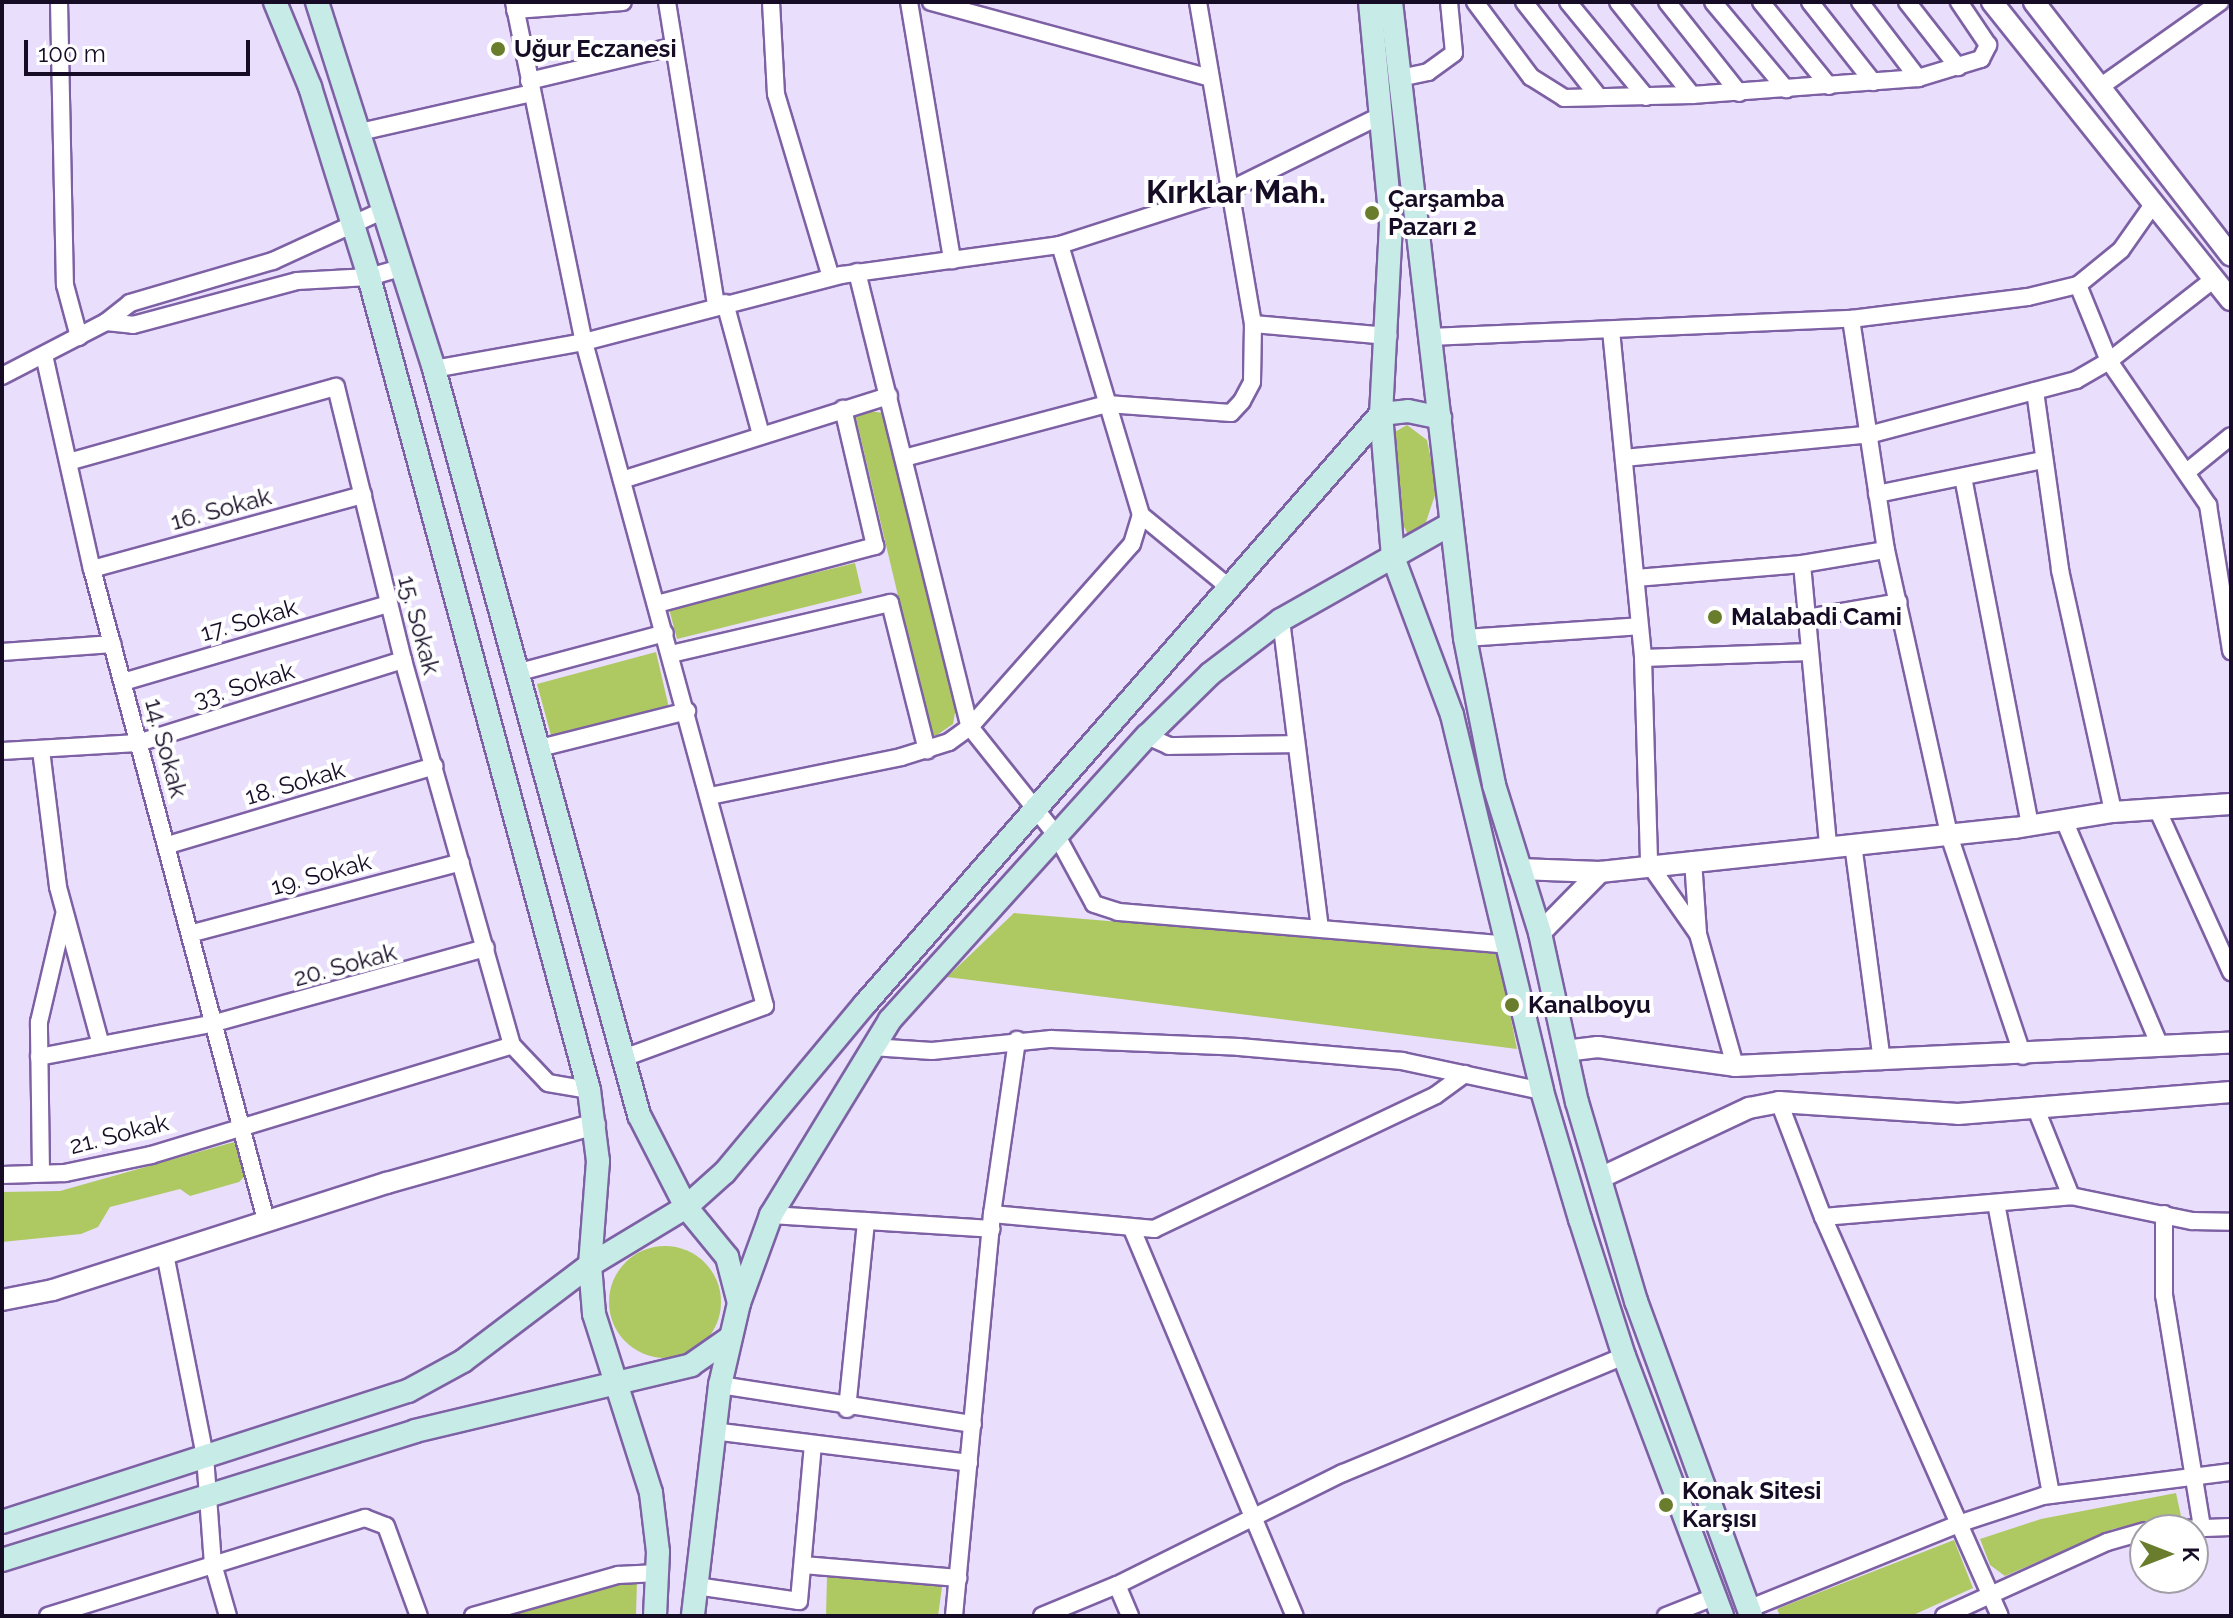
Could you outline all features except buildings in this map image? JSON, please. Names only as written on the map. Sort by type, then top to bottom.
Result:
[{"type":"main road","points":[[275,2],[310,87],[369,277],[589,1090],[595,1124],[598,1197],[590,1265],[594,1314],[651,1493],[658,1573],[655,1616]]},
{"type":"main road","points":[[317,2],[434,369],[621,1059],[639,1115],[686,1207],[727,1257],[739,1303]]},
{"type":"main road","points":[[1370,2],[1391,224],[1388,336],[1381,414],[1393,557],[1452,715],[1542,1091],[1624,1356],[1718,1606]]},
{"type":"main road","points":[[1391,2],[1465,638],[1494,785],[1540,933],[1565,1051],[1636,1301],[1749,1612]]},
{"type":"main road","points":[[2,1522],[408,1391],[463,1361],[590,1265],[686,1207],[725,1172],[865,1004],[1038,810],[1381,414],[1408,411],[1440,418]]},
{"type":"main road","points":[[693,1616],[713,1431],[727,1340],[739,1303],[771,1215],[890,1020],[1147,736],[1210,674],[1281,620],[1451,524]]},
{"type":"main road","points":[[2,1560],[415,1431],[616,1380],[691,1365],[727,1340]]},
{"type":"street","points":[[59,2],[65,285],[79,337]]},
{"type":"street","points":[[621,1059],[765,1006],[584,342],[515,6],[623,2]]},
{"type":"street","points":[[667,2],[671,47],[721,304],[761,435]]},
{"type":"street","points":[[771,2],[776,94],[831,277]]},
{"type":"street","points":[[909,2],[952,260]]},
{"type":"street","points":[[931,2],[1208,77]]},
{"type":"street","points":[[904,458],[1107,404],[1231,413],[1252,382],[1253,324],[1208,77],[1198,2]]},
{"type":"street","points":[[1400,78],[1428,72],[1454,53],[1449,2]]},
{"type":"street","points":[[1475,2],[1531,77],[1551,94],[1646,97],[1739,93],[1918,78],[1958,67],[1981,59],[1988,45],[1959,2]]},
{"type":"street","points":[[1524,2],[1598,96]]},
{"type":"street","points":[[1568,2],[1646,97]]},
{"type":"street","points":[[1618,2],[1692,95]]},
{"type":"street","points":[[1667,2],[1739,93]]},
{"type":"street","points":[[1713,2],[1786,89]]},
{"type":"street","points":[[1761,2],[1829,86]]},
{"type":"street","points":[[1810,2],[1873,82]]},
{"type":"street","points":[[1860,2],[1918,78]]},
{"type":"street","points":[[1907,2],[1958,67]]},
{"type":"street","points":[[1992,2],[2231,300]]},
{"type":"street","points":[[2034,2],[2231,256]]},
{"type":"street","points":[[2100,87],[2220,2]]},
{"type":"street","points":[[360,132],[671,47]]},
{"type":"street","points":[[434,369],[584,342],[831,277],[1060,245],[1230,190],[1382,115]]},
{"type":"street","points":[[1432,337],[1851,319],[2028,297],[2078,285],[2121,250],[2154,203]]},
{"type":"street","points":[[2,376],[106,322],[130,303],[273,261],[384,210]]},
{"type":"street","points":[[1060,245],[1141,515],[1231,589]]},
{"type":"street","points":[[106,322],[133,325],[297,281],[369,277],[401,268]]},
{"type":"street","points":[[857,272],[970,727],[1057,836],[1083,892],[1104,910],[1509,945]]},
{"type":"street","points":[[1624,458],[1872,434],[2076,380],[2109,361],[2214,279]]},
{"type":"street","points":[[2078,285],[2109,361],[2188,471],[2208,505],[2230,608],[2231,651]]},
{"type":"street","points":[[1851,319],[1872,434],[1886,550],[1949,835],[2023,1056]]},
{"type":"street","points":[[1253,324],[1388,336]]},
{"type":"street","points":[[1611,330],[1643,658],[1649,864],[1698,934]]},
{"type":"street","name":"14. Sokak","points":[[44,355],[72,461],[92,569],[244,1123],[266,1220]]},
{"type":"street","name":"15. Sokak","points":[[72,461],[336,387],[388,604],[512,1045],[548,1083],[589,1090]]},
{"type":"street","points":[[2035,391],[2042,460],[2060,570],[2113,812]]},
{"type":"street","points":[[622,480],[889,396]]},
{"type":"street","points":[[657,604],[875,546],[843,409]]},
{"type":"street","points":[[2188,471],[2231,436]]},
{"type":"street","points":[[1877,494],[2042,460]]},
{"type":"street","points":[[1963,477],[2030,826]]},
{"type":"street","name":"16. Sokak","points":[[92,569],[363,495]]},
{"type":"street","points":[[710,796],[927,750],[970,727],[1132,544],[1141,515]]},
{"type":"street","points":[[1636,578],[1802,564],[1886,550]]},
{"type":"street","points":[[1802,564],[1828,846]]},
{"type":"street","points":[[1807,618],[1899,602]]},
{"type":"street","points":[[671,654],[890,603],[927,750]]},
{"type":"street","name":"17. Sokak","points":[[123,682],[388,604]]},
{"type":"street","points":[[1281,620],[1294,744],[1320,929]]},
{"type":"street","points":[[1465,638],[1639,626]]},
{"type":"street","points":[[516,673],[665,633]]},
{"type":"street","points":[[2,652],[113,644]]},
{"type":"street","points":[[1643,658],[1810,652]]},
{"type":"street","name":"33. Sokak","points":[[2,751],[138,743],[403,660]]},
{"type":"street","points":[[536,749],[687,711]]},
{"type":"street","points":[[1147,736],[1169,746],[1294,744]]},
{"type":"street","points":[[41,750],[64,913],[100,1042]]},
{"type":"street","name":"18. Sokak","points":[[168,845],[435,766]]},
{"type":"street","points":[[1519,869],[1600,872],[1649,864],[2030,826],[2113,812],[2231,804]]},
{"type":"street","points":[[2158,811],[2231,972]]},
{"type":"street","points":[[2064,820],[2159,1044]]},
{"type":"street","points":[[1853,844],[1882,1061]]},
{"type":"street","points":[[1693,860],[1698,934],[1735,1066]]},
{"type":"street","name":"19. Sokak","points":[[193,933],[461,862]]},
{"type":"street","points":[[1540,933],[1600,872]]},
{"type":"street","points":[[41,1173],[39,1022],[64,913]]},
{"type":"street","name":"20. Sokak","points":[[39,1057],[100,1042],[215,1023],[486,948]]},
{"type":"street","points":[[872,1047],[932,1051],[1017,1040],[1311,1052],[1465,1074],[1542,1091]]},
{"type":"street","points":[[954,1616],[992,1222],[1017,1040]]},
{"type":"street","points":[[1565,1051],[1598,1047],[1735,1066],[2023,1056],[2159,1044],[2231,1043]]},
{"type":"street","name":"21. Sokak","points":[[2,1175],[41,1173],[151,1155],[244,1123],[512,1045]]},
{"type":"street","points":[[771,1215],[866,1221],[992,1222],[1154,1229],[1436,1095],[1465,1074]]},
{"type":"street","points":[[1600,1178],[1749,1108],[1779,1102],[1958,1114],[2231,1092]]},
{"type":"street","points":[[1779,1102],[1823,1217],[2000,1616]]},
{"type":"street","points":[[2036,1109],[2071,1196]]},
{"type":"street","points":[[2,1300],[53,1290],[266,1220],[595,1124]]},
{"type":"street","points":[[1823,1217],[2071,1196],[2164,1214],[2231,1222]]},
{"type":"street","points":[[1996,1203],[2051,1495]]},
{"type":"street","points":[[2164,1214],[2164,1295],[2197,1474],[2201,1514]]},
{"type":"street","points":[[847,1409],[866,1221]]},
{"type":"street","points":[[1132,1229],[1252,1521],[1295,1616]]},
{"type":"street","points":[[165,1254],[205,1456],[213,1564],[228,1616]]},
{"type":"street","points":[[1042,1616],[1117,1585],[1252,1521],[1343,1473],[1624,1356]]},
{"type":"street","points":[[720,1385],[847,1409],[973,1424]]},
{"type":"street","points":[[713,1431],[969,1463]]},
{"type":"street","points":[[696,1586],[799,1601],[813,1445]]},
{"type":"street","points":[[1749,1612],[1958,1524],[2051,1495],[2231,1472]]},
{"type":"street","points":[[50,1616],[371,1518],[386,1526],[419,1616]]},
{"type":"street","points":[[2209,1526],[2231,1527]]},
{"type":"street","points":[[1944,1616],[2107,1542],[2129,1536]]},
{"type":"street","points":[[803,1565],[958,1578]]},
{"type":"street","points":[[473,1616],[618,1575],[658,1573]]},
{"type":"street","points":[[1117,1585],[1130,1616]]},
{"type":"street","points":[[1666,1616],[1718,1606]]},
{"type":"green space","points":[[860,410],[884,413],[956,707],[953,724],[937,735],[931,735],[855,414]]},
{"type":"green space","points":[[1407,425],[1427,440],[1437,489],[1426,522],[1408,535],[1401,520],[1393,433]]},
{"type":"green space","points":[[855,563],[862,593],[677,639],[669,609]]},
{"type":"green space","points":[[656,652],[669,708],[552,739],[537,684]]},
{"type":"green space","points":[[1014,913],[1498,954],[1517,1049],[947,977]]},
{"type":"green space","points":[[234,1142],[247,1174],[239,1182],[190,1196],[180,1189],[110,1207],[98,1227],[81,1234],[2,1242],[2,1192],[60,1191]]},
{"type":"green space","points":[[665,1246],[686,1250],[705,1262],[717,1281],[721,1302],[717,1323],[705,1342],[686,1354],[665,1358],[644,1354],[625,1342],[613,1323],[609,1302],[613,1281],[625,1262],[644,1250]]},
{"type":"green space","points":[[2176,1493],[2181,1514],[2129,1514],[2129,1526],[2113,1529],[2005,1576],[1990,1565],[1980,1539],[2041,1519]]},
{"type":"green space","points":[[1954,1540],[1973,1588],[1911,1616],[1780,1616],[1777,1609]]},
{"type":"green space","points":[[844,1572],[942,1587],[938,1616],[826,1616],[827,1576]]},
{"type":"green space","points":[[637,1580],[636,1616],[505,1616]]},
{"type":"place","name":"Uğur Eczanesi","points":[[498,49]]},
{"type":"place","name":"Çarşamba Pazarı 2","points":[[1372,213]]},
{"type":"place","name":"Malabadi Cami","points":[[1715,617]]},
{"type":"place","name":"Kanalboyu","points":[[1512,1005]]},
{"type":"place","name":"Konak Sitesi Karşısı","points":[[1666,1505]]},
{"type":"district","name":"Kırklar Mah.","points":[[1236,192]]}]
